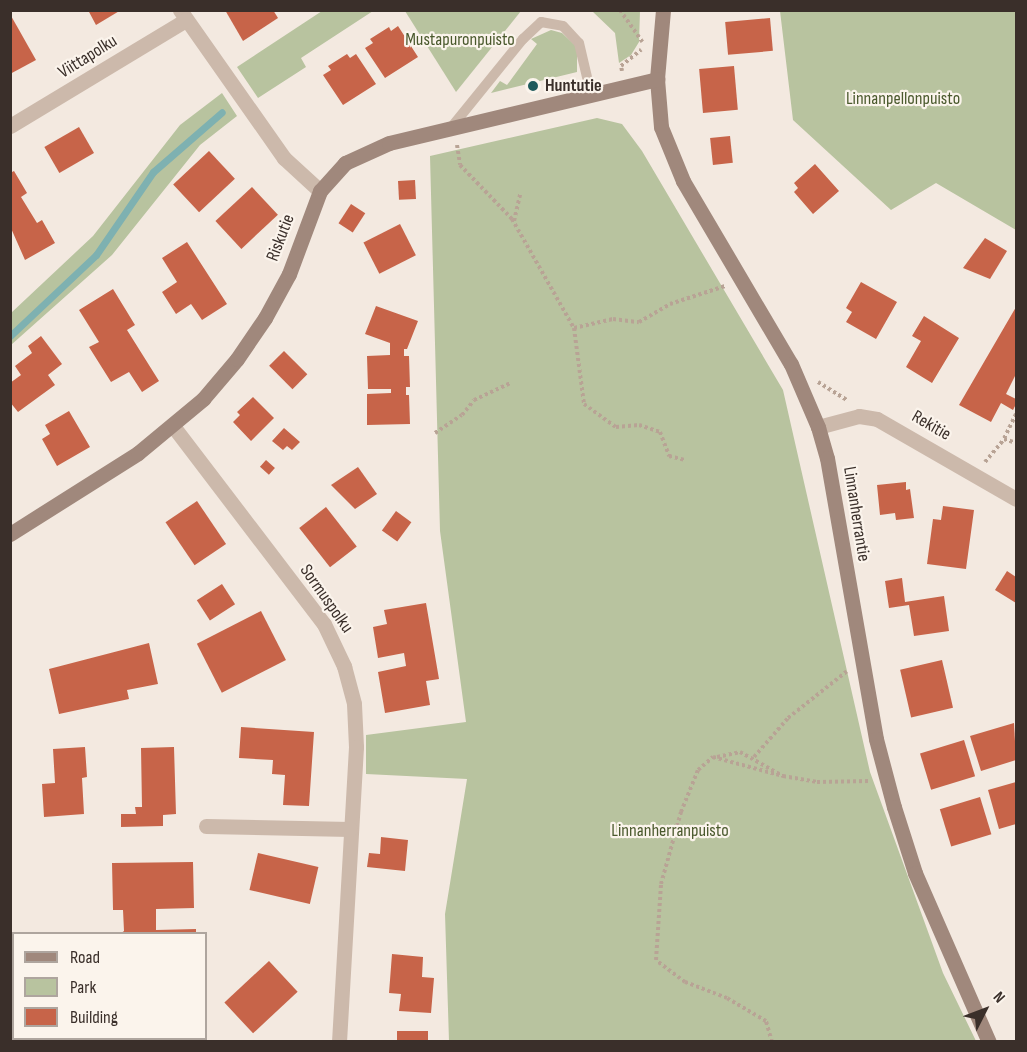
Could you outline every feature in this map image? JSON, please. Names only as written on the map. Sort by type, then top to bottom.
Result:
[{"type":"street","name":"Linnanherrantie","points":[[663,10],[657,79],[661,127],[673,163],[794,369],[818,426],[827,458],[861,664],[887,781],[915,873],[989,1041]]},
{"type":"street","name":"Viittapolku","points":[[10,126],[183,15]]},
{"type":"street","points":[[183,15],[284,158],[320,191]]},
{"type":"street","name":"Riskutie","points":[[10,534],[138,453],[173,426],[237,360],[265,318],[289,274],[320,191],[332,174],[359,154],[450,129],[657,79]]},
{"type":"street","name":"Rekitie","points":[[818,426],[859,416],[877,419],[1017,499]]},
{"type":"street","name":"Sormuspolku","points":[[173,426],[324,624],[338,649],[356,724],[339,1041]]},
{"type":"street","points":[[206,826],[350,830]]},
{"type":"lane","points":[[450,129],[523,39],[541,22],[563,26],[579,43],[591,94]]},
{"type":"path","points":[[620,10],[645,46],[621,66]]},
{"type":"path","points":[[457,145],[460,165],[514,222],[574,328],[584,404],[616,427],[639,425],[660,432],[669,456],[685,460]]},
{"type":"path","points":[[514,222],[520,194]]},
{"type":"path","points":[[574,328],[613,319],[639,322],[670,304],[728,284]]},
{"type":"path","points":[[794,369],[850,402]]},
{"type":"path","points":[[435,433],[462,415],[474,400],[510,383]]},
{"type":"path","points":[[975,474],[1004,439],[1017,414]]},
{"type":"path","points":[[1004,439],[1017,443]]},
{"type":"path","points":[[754,758],[788,718],[822,689],[861,664]]},
{"type":"path","points":[[772,1041],[766,1021],[727,998],[685,982],[656,960],[661,884],[698,770],[713,757],[740,752],[783,776]]},
{"type":"path","points":[[713,757],[783,776],[817,782],[887,781]]},
{"type":"green space","name":"Mustapuronpuisto","points":[[322,11],[373,11],[301,58],[306,67],[258,98],[237,67]]},
{"type":"green space","name":"Mustapuronpuisto","points":[[405,11],[521,11],[456,92]]},
{"type":"green space","points":[[592,11],[640,11],[639,42],[631,55],[619,63],[615,33]]},
{"type":"green space","name":"Linnanpellonpuisto","points":[[780,11],[1016,11],[1016,230],[936,183],[891,210],[793,120]]},
{"type":"green space","points":[[551,30],[562,33],[577,47],[577,72],[491,93],[500,81],[507,85],[537,44],[531,39]]},
{"type":"green space","points":[[222,93],[237,116],[200,145],[112,255],[11,345],[11,313],[93,236],[180,125]]},
{"type":"green space","name":"Linnanherranpuisto","points":[[597,118],[622,124],[642,151],[783,390],[870,772],[943,973],[976,1041],[449,1041],[445,914],[467,779],[366,774],[366,735],[466,722],[440,531],[430,156]]},
{"type":"building","points":[[88,10],[121,10],[96,25]]},
{"type":"building","points":[[225,10],[273,10],[278,18],[243,41]]},
{"type":"building","points":[[10,14],[36,60],[10,74]]},
{"type":"building","points":[[770,18],[773,51],[728,55],[725,22]]},
{"type":"building","points":[[398,26],[418,57],[385,78],[365,48],[373,43],[370,39],[389,27],[391,31]]},
{"type":"building","points":[[347,54],[350,58],[356,54],[376,84],[343,105],[323,75],[331,70],[328,66]]},
{"type":"building","points":[[734,66],[738,110],[703,113],[699,69]]},
{"type":"building","points":[[79,127],[94,153],[59,173],[44,147]]},
{"type":"building","points":[[730,136],[733,163],[713,165],[710,138]]},
{"type":"building","points":[[209,151],[235,179],[199,212],[173,184]]},
{"type":"building","points":[[815,164],[839,191],[813,214],[794,192],[798,188],[794,183]]},
{"type":"building","points":[[14,171],[27,193],[21,197],[37,223],[42,220],[55,243],[25,260],[10,226],[10,173]]},
{"type":"building","points":[[415,180],[416,199],[399,200],[398,181]]},
{"type":"building","points":[[252,187],[278,215],[241,249],[215,221]]},
{"type":"building","points":[[351,204],[365,213],[353,233],[338,223]]},
{"type":"building","points":[[400,224],[416,255],[379,274],[363,243]]},
{"type":"building","points":[[985,238],[1007,251],[990,279],[963,268]]},
{"type":"building","points":[[187,242],[227,304],[202,320],[191,304],[176,314],[162,292],[177,282],[162,258]]},
{"type":"building","points":[[861,282],[897,302],[876,339],[846,322],[852,312],[846,308]]},
{"type":"building","points":[[113,289],[135,325],[127,330],[159,381],[142,392],[129,372],[111,382],[89,347],[99,342],[79,310]]},
{"type":"building","points":[[376,306],[418,321],[407,349],[404,349],[404,356],[409,356],[410,387],[406,387],[406,395],[409,395],[410,424],[367,425],[367,394],[391,393],[391,389],[368,389],[367,356],[390,355],[390,343],[365,334]]},
{"type":"building","points":[[1016,307],[1016,374],[1006,394],[1016,399],[1016,404],[1013,410],[1001,403],[991,422],[959,405]]},
{"type":"building","points":[[924,316],[959,338],[932,383],[906,367],[921,341],[912,336]]},
{"type":"building","points":[[41,336],[62,364],[48,375],[55,385],[18,412],[10,402],[10,383],[21,375],[15,366],[32,353],[28,346]]},
{"type":"building","points":[[284,351],[307,374],[292,389],[269,366]]},
{"type":"building","points":[[253,397],[274,418],[251,441],[233,422],[240,415],[237,412]]},
{"type":"building","points":[[69,411],[90,447],[57,466],[42,439],[50,434],[45,425]]},
{"type":"building","points":[[284,428],[300,442],[292,450],[287,446],[283,450],[272,441]]},
{"type":"building","points":[[266,460],[275,468],[269,475],[260,467]]},
{"type":"building","points":[[358,467],[377,494],[355,509],[331,485]]},
{"type":"building","points":[[906,482],[906,490],[910,489],[914,518],[896,520],[895,513],[880,515],[877,485]]},
{"type":"building","points":[[197,501],[226,544],[195,565],[165,522]]},
{"type":"building","points":[[943,506],[974,510],[966,569],[927,564],[933,519],[941,520]]},
{"type":"building","points":[[326,507],[357,546],[330,567],[299,528]]},
{"type":"building","points":[[396,511],[411,522],[397,542],[382,530]]},
{"type":"building","points":[[1007,571],[1016,577],[1016,603],[995,590]]},
{"type":"building","points":[[902,578],[905,602],[944,596],[949,631],[914,636],[909,605],[889,608],[885,581]]},
{"type":"building","points":[[222,584],[235,604],[210,620],[197,600]]},
{"type":"building","points":[[426,603],[439,679],[426,681],[430,705],[385,713],[378,672],[406,666],[404,653],[378,658],[373,627],[387,624],[384,610]]},
{"type":"building","points":[[261,611],[286,660],[222,693],[197,644]]},
{"type":"building","points":[[149,643],[158,684],[127,690],[129,699],[59,714],[49,669]]},
{"type":"building","points":[[942,660],[953,708],[911,717],[900,670]]},
{"type":"building","points":[[1014,723],[1016,760],[981,771],[970,736]]},
{"type":"building","points":[[241,727],[314,732],[309,806],[283,805],[285,775],[272,774],[273,760],[239,758]]},
{"type":"building","points":[[964,740],[975,776],[931,790],[920,753]]},
{"type":"building","points":[[85,747],[87,777],[82,778],[84,814],[44,817],[42,784],[55,783],[53,749]]},
{"type":"building","points":[[174,747],[176,814],[163,815],[163,826],[121,827],[121,814],[136,814],[135,807],[142,807],[141,748]]},
{"type":"building","points":[[1016,782],[1016,824],[999,829],[988,790]]},
{"type":"building","points":[[980,797],[991,834],[951,847],[940,809]]},
{"type":"building","points":[[381,837],[408,840],[405,871],[367,867],[369,853],[380,854]]},
{"type":"building","points":[[258,853],[318,867],[310,904],[249,890]]},
{"type":"building","points":[[193,862],[194,908],[156,909],[156,930],[196,929],[196,932],[123,932],[123,910],[113,910],[112,863]]},
{"type":"building","points":[[392,954],[423,957],[422,977],[434,978],[431,1013],[399,1011],[401,994],[389,993]]},
{"type":"building","points":[[269,961],[298,992],[253,1033],[224,1003]]},
{"type":"building","points":[[397,1031],[428,1031],[428,1042],[397,1042]]},
{"type":"building","points":[[93,1040],[162,1040],[162,1042],[93,1042]]},
{"type":"waterway","points":[[10,336],[96,255],[153,172],[222,112]]},
{"type":"place","name":"Huntutie","points":[[533,86]]}]
